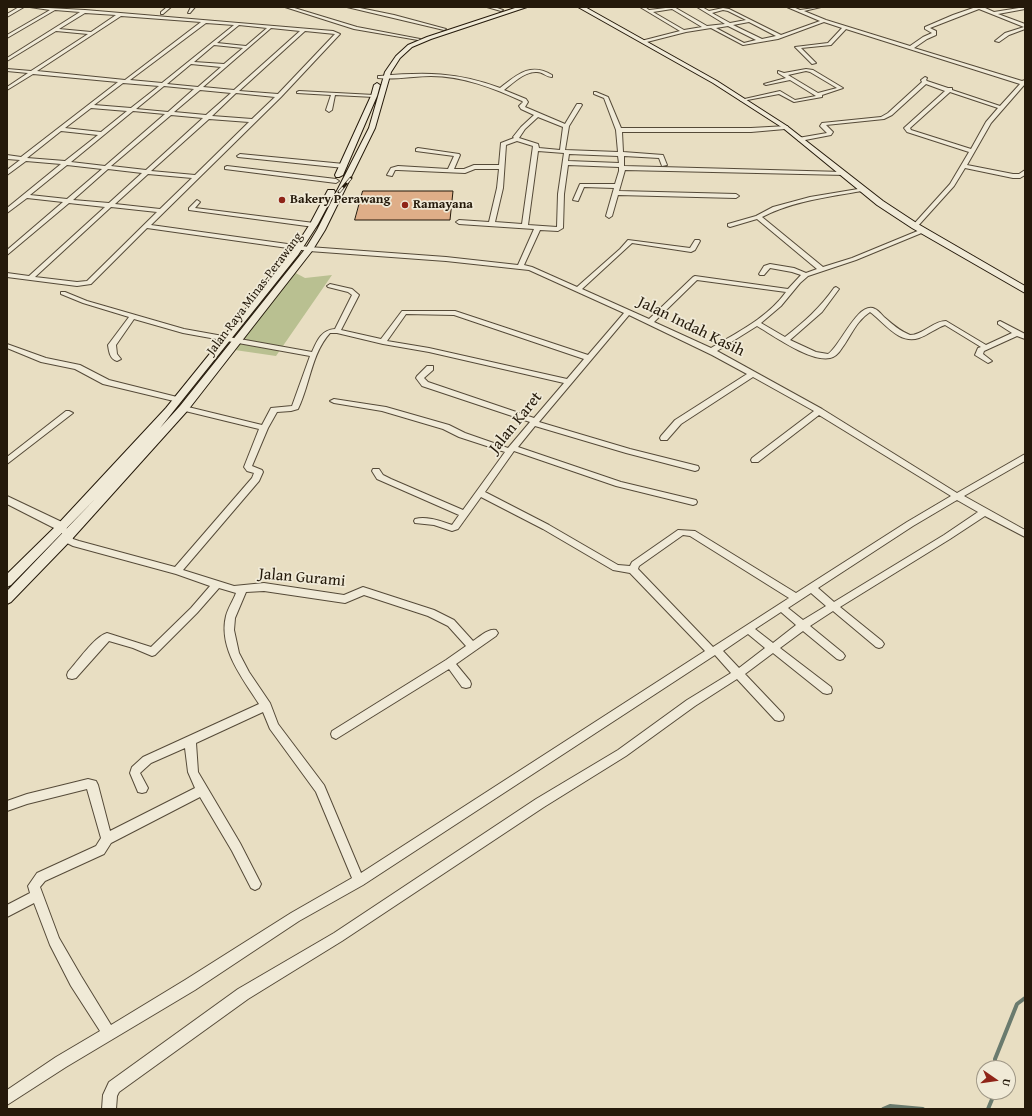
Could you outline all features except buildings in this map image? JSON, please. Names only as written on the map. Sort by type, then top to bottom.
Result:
[{"type":"main road","name":"Jalan Raya Minas-Perawang","points":[[231,340],[292,272],[321,230],[372,128],[383,76],[383,68],[394,55],[406,45],[418,39],[513,7]]},
{"type":"main road","name":"Jalan Raya Minas-Perawang","points":[[7,599],[68,536],[181,404],[231,340],[299,247],[314,225],[344,166],[383,76],[388,72],[398,57],[414,44],[454,28],[524,7]]},
{"type":"main road","points":[[581,7],[715,82],[785,127],[862,189],[922,231],[1025,290]]},
{"type":"main road","name":"Jalan Raya Minas-Perawang","points":[[8,579],[62,527],[181,404]]},
{"type":"street","points":[[7,16],[22,7]]},
{"type":"street","points":[[7,275],[77,284],[89,283],[338,35],[333,32],[32,7]]},
{"type":"street","points":[[162,13],[169,7]]},
{"type":"street","points":[[189,12],[193,7]]},
{"type":"street","points":[[287,7],[361,29],[418,39]]},
{"type":"street","points":[[296,9],[302,7]]},
{"type":"street","points":[[350,7],[394,16],[444,29]]},
{"type":"street","points":[[489,7],[501,10]]},
{"type":"street","points":[[642,7],[684,32]]},
{"type":"street","points":[[649,11],[678,7]]},
{"type":"street","points":[[699,7],[730,25],[761,40]]},
{"type":"street","points":[[789,7],[845,28],[1024,82],[990,122],[952,185],[915,226]]},
{"type":"street","points":[[800,11],[819,7]]},
{"type":"street","points":[[911,48],[925,38],[934,34],[934,32],[927,28],[954,16],[980,7],[1025,27]]},
{"type":"street","points":[[673,8],[743,44],[779,36],[824,21]]},
{"type":"street","points":[[994,13],[1025,8]]},
{"type":"street","points":[[7,37],[54,9]]},
{"type":"street","points":[[709,12],[723,9],[729,10],[779,36]]},
{"type":"street","points":[[7,60],[85,11]]},
{"type":"street","points":[[7,89],[121,14]]},
{"type":"street","points":[[7,173],[90,106],[206,21]]},
{"type":"street","points":[[644,42],[684,32],[749,21]]},
{"type":"street","points":[[7,211],[238,24]]},
{"type":"street","points":[[7,253],[270,27]]},
{"type":"street","points":[[997,41],[1007,34],[1025,27]]},
{"type":"street","points":[[814,63],[797,47],[829,44],[833,41],[837,33],[845,28]]},
{"type":"street","points":[[55,30],[92,33]]},
{"type":"street","points":[[30,278],[303,30]]},
{"type":"street","points":[[214,44],[247,47]]},
{"type":"street","points":[[191,62],[225,66]]},
{"type":"street","points":[[7,70],[278,96]]},
{"type":"street","points":[[501,90],[528,70],[539,70],[550,76]]},
{"type":"street","points":[[806,70],[811,71],[841,88],[818,94],[792,78],[782,73],[806,70]]},
{"type":"street","points":[[383,76],[455,77],[476,82],[501,90],[524,100],[526,102],[522,106],[523,108],[566,126]]},
{"type":"street","points":[[766,84],[792,78]]},
{"type":"street","points":[[800,138],[829,134],[830,132],[823,126],[824,124],[882,118],[890,114],[926,79],[1002,108]]},
{"type":"street","points":[[760,80],[794,101],[819,97],[818,94]]},
{"type":"street","points":[[950,89],[907,128],[909,131],[972,151]]},
{"type":"street","points":[[299,92],[374,96]]},
{"type":"street","points":[[742,100],[780,92]]},
{"type":"street","points":[[596,93],[606,97],[619,130],[622,167],[608,216]]},
{"type":"street","points":[[329,110],[333,95]]},
{"type":"street","points":[[459,222],[538,228],[560,228],[566,126],[580,105]]},
{"type":"street","points":[[90,106],[252,122]]},
{"type":"street","points":[[517,140],[517,135],[525,125],[538,115]]},
{"type":"street","points":[[619,130],[750,130],[785,127]]},
{"type":"street","points":[[60,129],[102,134]]},
{"type":"street","points":[[492,224],[500,188],[503,144],[517,140],[537,145],[525,226]]},
{"type":"street","points":[[536,149],[565,152],[660,155],[664,165]]},
{"type":"street","points":[[418,150],[457,155],[450,170]]},
{"type":"street","points":[[240,156],[344,166]]},
{"type":"street","points":[[7,157],[195,177]]},
{"type":"street","points":[[565,163],[622,167],[843,174]]},
{"type":"street","points":[[964,166],[1013,176],[1020,176],[1025,172]]},
{"type":"street","points":[[390,175],[393,169],[398,168],[467,171],[474,167],[502,167]]},
{"type":"street","points":[[227,168],[336,181]]},
{"type":"street","points":[[576,200],[582,185],[616,190],[736,196]]},
{"type":"street","points":[[730,225],[758,217],[775,208],[812,198],[862,189]]},
{"type":"street","points":[[25,196],[161,211]]},
{"type":"street","points":[[197,202],[191,209],[314,225]]},
{"type":"street","points":[[758,217],[822,270]]},
{"type":"street","name":"Jalan Indah Kasih","points":[[146,226],[309,249],[520,267],[540,272],[712,351],[819,411],[958,497],[1025,534]]},
{"type":"street","points":[[520,267],[538,228]]},
{"type":"street","points":[[712,351],[756,323],[780,305],[799,278],[854,259],[922,231]]},
{"type":"street","points":[[578,289],[630,241],[691,250],[693,249],[697,240]]},
{"type":"street","points":[[762,274],[766,267],[770,266],[794,270],[806,275]]},
{"type":"street","points":[[650,322],[695,278],[790,291]]},
{"type":"street","points":[[330,286],[350,290],[356,295],[337,331]]},
{"type":"street","points":[[786,340],[810,321],[832,296],[836,289]]},
{"type":"street","points":[[63,293],[85,302],[183,331],[314,355]]},
{"type":"street","points":[[756,323],[812,353],[825,356],[830,356],[838,349],[854,325],[869,310],[873,310],[900,333],[906,336],[913,338],[942,323],[946,323],[985,347]]},
{"type":"street","points":[[383,342],[404,312],[447,312],[455,313],[589,358]]},
{"type":"street","name":"Jalan Karet","points":[[418,521],[434,522],[454,528],[512,450],[628,312]]},
{"type":"street","points":[[117,359],[113,354],[112,345],[133,316]]},
{"type":"street","points":[[1000,323],[1025,337]]},
{"type":"street","points":[[177,572],[256,479],[259,472],[250,470],[248,467],[264,428],[274,410],[291,409],[294,407],[314,355],[326,334],[330,332],[337,331],[383,342],[429,350],[569,382]]},
{"type":"street","points":[[988,361],[979,354],[985,347],[1017,333]]},
{"type":"street","points":[[7,346],[44,360],[77,367],[106,382],[264,428]]},
{"type":"street","points":[[430,368],[420,378],[425,384],[535,422],[695,468]]},
{"type":"street","points":[[664,438],[678,422],[722,392],[753,374]]},
{"type":"street","points":[[334,401],[383,409],[446,427],[462,435],[619,484],[693,502]]},
{"type":"street","points":[[755,460],[819,411]]},
{"type":"street","points":[[7,461],[69,413]]},
{"type":"street","points":[[7,1098],[61,1062],[190,985],[295,917],[359,881],[910,524],[1025,457]]},
{"type":"street","points":[[376,471],[380,478],[465,514]]},
{"type":"street","points":[[480,493],[546,527],[616,568],[633,570],[738,674],[779,717]]},
{"type":"street","points":[[7,500],[62,527]]},
{"type":"street","points":[[109,1109],[110,1095],[114,1087],[243,994],[338,937],[540,803],[622,753],[691,703],[738,674],[803,625],[947,537],[984,512]]},
{"type":"street","name":"Jalan Gurami","points":[[62,527],[70,540],[90,548],[177,572],[234,590],[264,587],[345,599],[363,591],[431,613],[450,623],[472,647]]},
{"type":"street","points":[[633,570],[635,564],[681,532],[687,532],[692,533],[796,598]]},
{"type":"street","points":[[72,675],[97,646],[107,637],[135,645],[152,652],[202,605],[217,584]]},
{"type":"street","points":[[811,588],[880,644]]},
{"type":"street","points":[[242,590],[230,616],[229,637],[232,649],[266,706],[274,726],[320,789],[359,881]]},
{"type":"street","points":[[781,607],[840,656]]},
{"type":"street","points":[[748,629],[827,690]]},
{"type":"street","points":[[336,734],[450,663],[493,633]]},
{"type":"street","points":[[450,663],[466,684]]},
{"type":"street","points":[[142,788],[135,773],[136,770],[147,760],[266,706]]},
{"type":"street","points":[[190,741],[193,772],[236,847],[255,884]]},
{"type":"street","points":[[7,806],[34,797],[88,784],[92,785],[107,839]]},
{"type":"street","points":[[110,1033],[76,981],[54,941],[36,896],[34,886],[38,879],[100,850],[107,839],[202,790]]},
{"type":"street","points":[[7,911],[36,896]]},
{"type":"green space","points":[[290,270],[305,278],[332,275],[276,356],[228,349]]},
{"type":"waterway","points":[[995,1060],[1017,1004],[1025,998]]},
{"type":"waterway","points":[[988,1109],[992,1100]]},
{"type":"waterway","points":[[883,1109],[890,1106],[923,1109]]},
{"type":"railway","points":[[339,192],[351,178]]},
{"type":"place","name":"Bakery Perawang","points":[[282,200]]},
{"type":"place","name":"Ramayana","points":[[405,205]]}]
